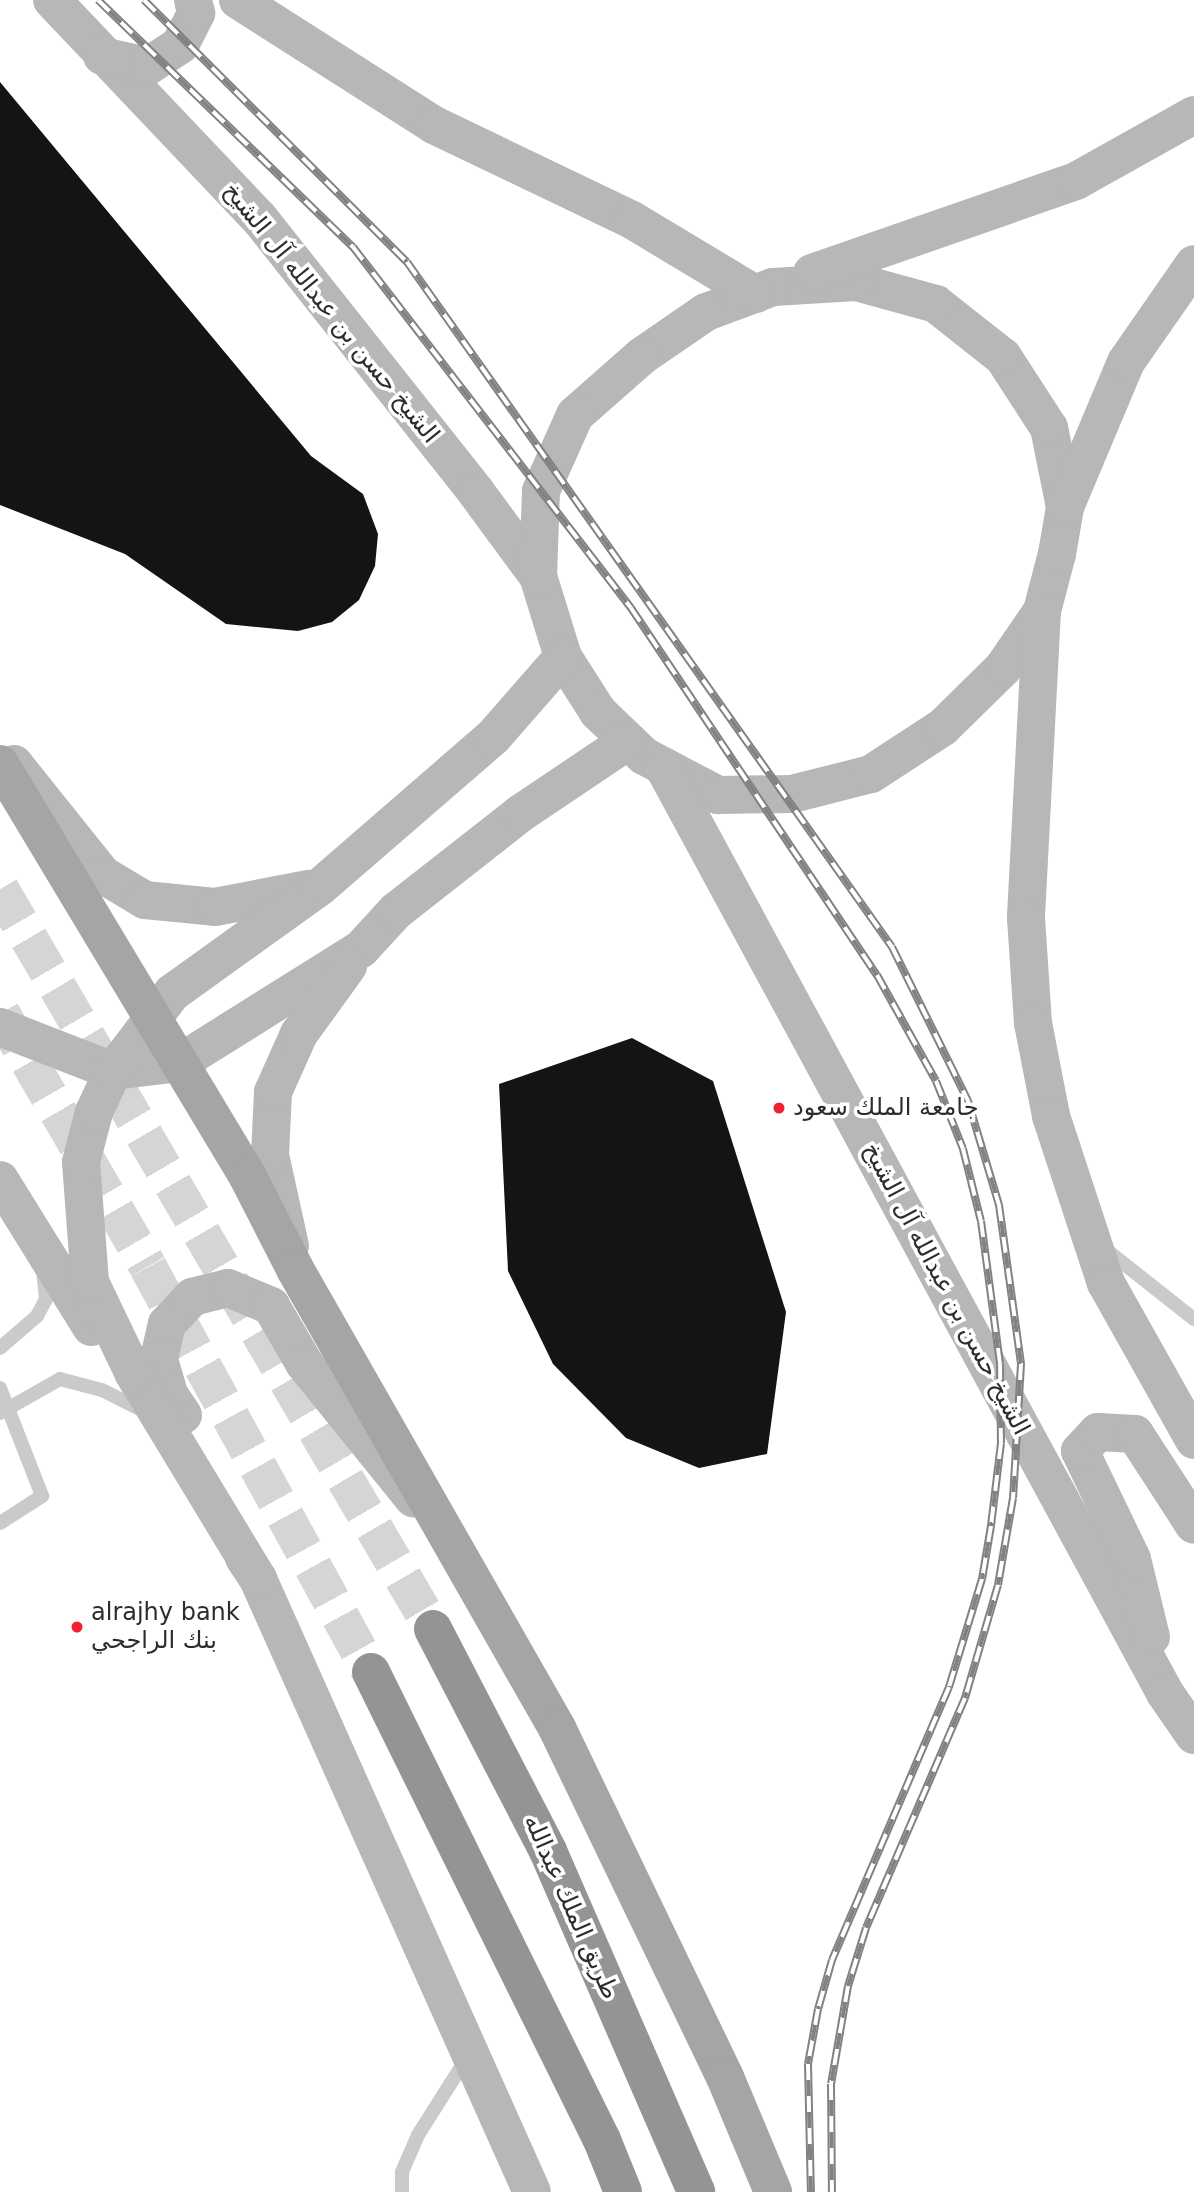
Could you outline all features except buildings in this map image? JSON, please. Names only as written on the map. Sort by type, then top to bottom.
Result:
[{"type":"highway","name":"طريق الملك عبدالله","points":[[433,1629],[548,1851],[696,2192]]},
{"type":"highway","points":[[371,1672],[602,2140],[623,2192]]},
{"type":"main road","name":"الشيخ حسن بن عبدالله آل الشيخ","points":[[52,0],[102,56],[259,218],[538,576]]},
{"type":"main road","points":[[102,56],[148,66],[180,44],[196,13],[193,0]]},
{"type":"main road","points":[[238,0],[434,125],[632,220],[764,290],[1076,181],[1194,115]]},
{"type":"main road","points":[[1065,507],[1126,362],[1194,264]]},
{"type":"main road","name":"الشيخ حسن بن عبدالله آل الشيخ","points":[[1042,611],[1003,668],[943,727],[871,774],[792,794],[718,794],[663,766],[628,741],[598,712],[563,657],[538,576],[541,491],[575,415],[642,356],[706,312],[764,290],[856,282],[936,304],[1003,357],[1049,428],[1065,507],[1042,611],[1026,918],[1033,1023],[1051,1116],[1106,1283],[1194,1440]]},
{"type":"main road","points":[[258,1579],[134,1374],[90,1282],[81,1163],[94,1112],[113,1071],[172,993],[321,886],[493,737],[563,657]]},
{"type":"main road","points":[[295,1269],[270,1155],[274,1092],[299,1034],[361,949],[396,911],[521,813],[628,741]]},
{"type":"main road","points":[[0,746],[103,875],[145,900],[215,907],[321,886]]},
{"type":"main road","points":[[0,765],[248,1177],[295,1269],[467,1564],[569,1752],[725,2077],[773,2192]]},
{"type":"main road","name":"الشيخ حسن بن عبدالله آل الشيخ","points":[[663,766],[1165,1693],[1194,1735]]},
{"type":"main road","points":[[0,1027],[113,1071],[179,1063],[361,949]]},
{"type":"main road","points":[[0,1180],[142,1410],[258,1579]]},
{"type":"main road","points":[[467,1564],[304,1363],[271,1306],[228,1288],[192,1297],[167,1324],[159,1358],[169,1394],[208,1453],[258,1579],[533,2192]]},
{"type":"main road","points":[[1165,1693],[1132,1559],[1080,1451],[1098,1432],[1135,1434],[1194,1525]]},
{"type":"lane","points":[[1090,1236],[1194,1319]]},
{"type":"lane","points":[[0,1348],[37,1315],[46,1299],[42,1247]]},
{"type":"lane","points":[[5,1410],[60,1379],[102,1390],[142,1410]]},
{"type":"lane","points":[[0,1388],[5,1410],[42,1496],[0,1524]]},
{"type":"lane","points":[[402,2192],[402,2172],[418,2135],[470,2052]]},
{"type":"tunnel","points":[[0,889],[433,1629]]},
{"type":"tunnel","points":[[1,1013],[148,1267],[371,1672]]},
{"type":"railway","points":[[98,0],[353,247],[631,608],[877,975],[936,1081],[963,1149],[981,1221],[1000,1364],[1001,1443],[991,1526],[982,1579],[949,1687],[832,1960],[818,2009],[808,2064],[811,2192]]},
{"type":"railway","points":[[144,0],[407,262],[892,947],[968,1101],[999,1205],[1021,1364],[1013,1498],[998,1585],[965,1698],[866,1928],[848,1986],[831,2084],[832,2192]]},
{"type":"place","name":"جامعة الملك سعود","points":[[779,1108]]},
{"type":"place","name":"alrajhy bank بنك الراجحي","points":[[77,1627]]}]
